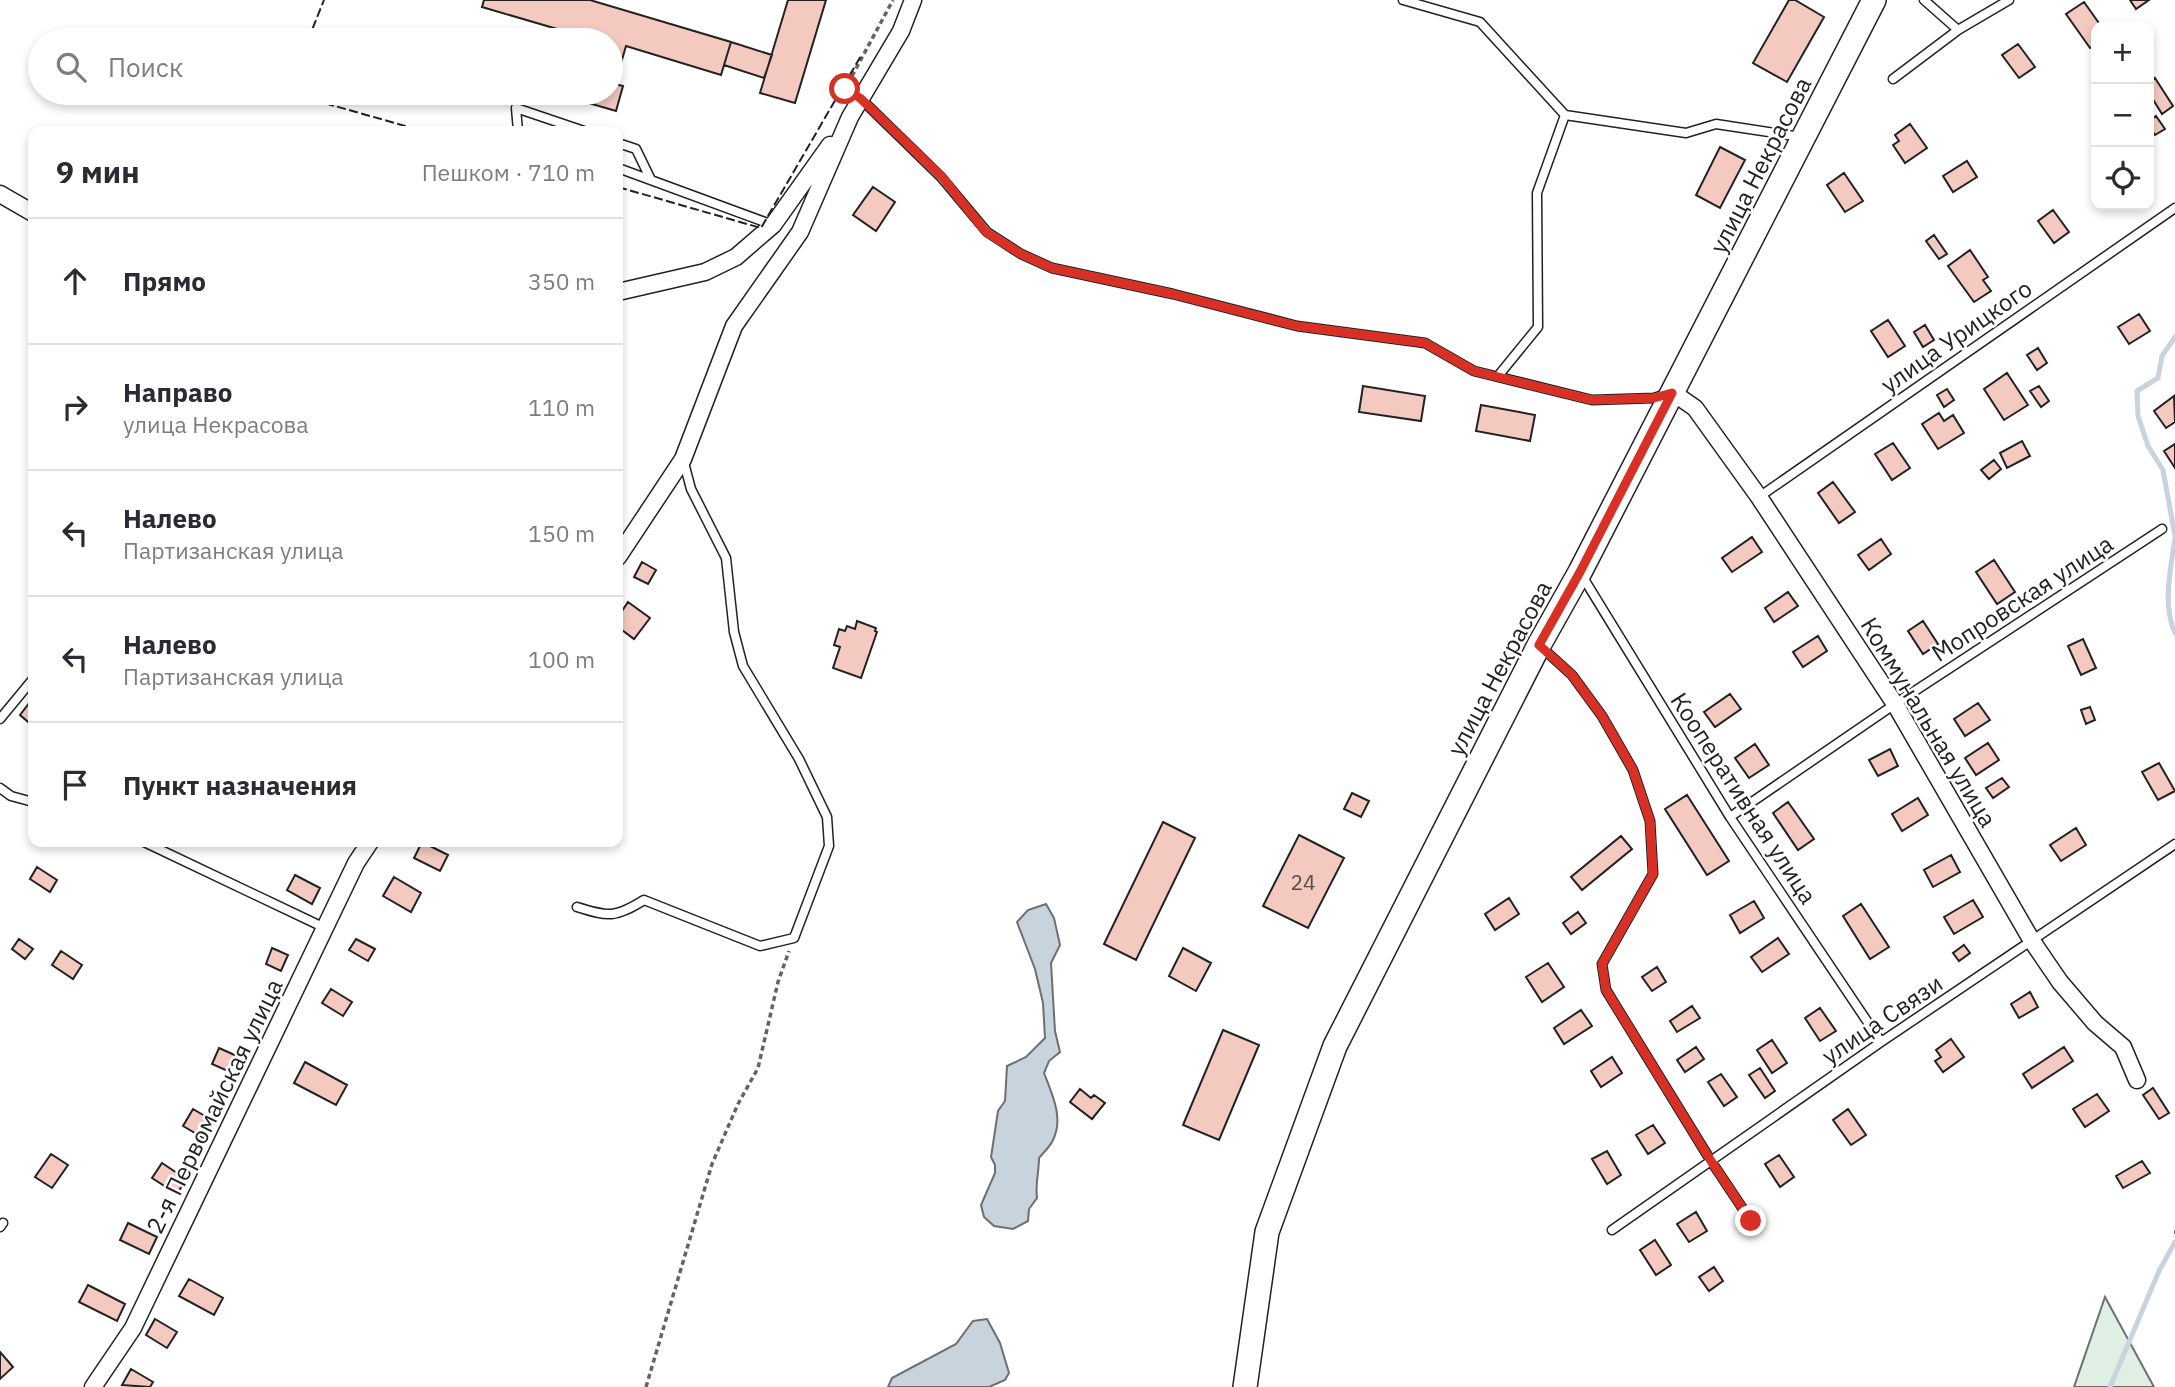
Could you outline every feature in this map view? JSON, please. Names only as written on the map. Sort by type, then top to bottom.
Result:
[{"type":"main road","name":"улица Некрасова","points":[[1245,1387],[1267,1232],[1335,1046],[1539,645],[1580,572],[1874,0]]},
{"type":"street","points":[[623,549],[683,459],[734,326],[800,232],[850,117],[901,31],[913,0]]},
{"type":"street","points":[[623,291],[705,272],[736,257],[773,225],[850,117]]},
{"type":"street","points":[[0,194],[28,210]]},
{"type":"street","name":"Коммунальная улица","points":[[1672,393],[1695,408],[1759,496],[1895,704],[2032,941],[2060,982],[2095,1023],[2123,1047],[2137,1080]]},
{"type":"street","name":"2-я Первомайская улица","points":[[93,1387],[133,1328],[356,863],[367,847]]},
{"type":"lane","points":[[1403,0],[1480,22],[1565,114],[1686,133],[1717,124],[1803,137]]},
{"type":"lane","points":[[1924,0],[1958,30]]},
{"type":"lane","points":[[1893,79],[1958,30],[2009,0]]},
{"type":"lane","points":[[860,98],[942,177],[986,232],[1021,254],[1052,268],[1173,294],[1297,326],[1425,343],[1474,371],[1592,400],[1654,398],[1672,393]]},
{"type":"lane","points":[[518,126],[516,108],[569,126]]},
{"type":"lane","points":[[1498,376],[1538,327],[1537,193],[1565,114]]},
{"type":"lane","points":[[623,145],[636,149],[651,180]]},
{"type":"lane","points":[[623,171],[773,225]]},
{"type":"lane","name":"улица Урицкого","points":[[1759,496],[2175,208]]},
{"type":"lane","points":[[577,907],[604,915],[627,910],[644,900],[760,946],[794,938],[829,846],[827,817],[799,759],[743,666],[734,632],[726,558],[691,489],[683,459]]},
{"type":"lane","name":"Мопровская улица","points":[[1730,817],[1895,704],[2162,529]]},
{"type":"lane","name":"Кооперативная улица","points":[[1580,572],[1730,817],[1881,1042]]},
{"type":"lane","points":[[1539,645],[1572,675],[1602,716],[1633,770],[1650,821],[1653,874],[1602,964],[1606,990],[1751,1221]]},
{"type":"lane","points":[[0,719],[28,685]]},
{"type":"lane","points":[[0,788],[11,796],[28,801]]},
{"type":"lane","name":"улица Связи","points":[[1612,1230],[1881,1042],[2175,844]]},
{"type":"lane","points":[[155,847],[325,928]]},
{"type":"path","points":[[860,98],[845,89],[893,0]]},
{"type":"path","points":[[646,1387],[712,1164],[738,1104],[758,1068],[778,982],[794,938]]},
{"type":"green space","points":[[2105,1297],[2154,1387],[2074,1387]]},
{"type":"shaded area","points":[[1046,904],[1054,918],[1060,945],[1051,963],[1055,1031],[1060,1052],[1049,1061],[1044,1073],[1056,1106],[1057,1123],[1052,1143],[1039,1158],[1037,1198],[1029,1209],[1028,1221],[1013,1229],[994,1226],[984,1217],[981,1205],[995,1173],[991,1157],[998,1111],[1005,1101],[1007,1066],[1026,1057],[1045,1038],[1043,1003],[1035,969],[1017,922],[1028,910]]},
{"type":"shaded area","points":[[987,1319],[1000,1343],[1009,1373],[1005,1380],[989,1387],[888,1387],[892,1378],[956,1344],[973,1321]]},
{"type":"building","points":[[484,0],[590,0],[731,42],[721,75],[626,46],[623,56],[623,28],[554,28],[482,7]]},
{"type":"building","points":[[788,0],[826,0],[795,103],[760,93]]},
{"type":"building","points":[[1789,0],[1795,0],[1824,17],[1787,82],[1753,63]]},
{"type":"building","points":[[2130,0],[2149,0],[2136,9]]},
{"type":"building","points":[[2084,2],[2097,21],[2091,21],[2091,47],[2090,48],[2066,14]]},
{"type":"building","points":[[731,42],[772,55],[764,78],[724,65]]},
{"type":"building","points":[[2018,44],[2035,67],[2019,78],[2002,55]]},
{"type":"building","points":[[2154,79],[2173,106],[2162,114],[2154,101]]},
{"type":"building","points":[[595,105],[618,105],[616,111]]},
{"type":"building","points":[[2156,116],[2165,129],[2155,135],[2154,134]]},
{"type":"building","points":[[1910,124],[1927,148],[1905,163],[1893,145],[1899,141],[1895,135]]},
{"type":"building","points":[[1720,147],[1745,160],[1720,208],[1696,195]]},
{"type":"building","points":[[1967,161],[1977,177],[1953,192],[1943,176]]},
{"type":"building","points":[[1844,173],[1863,201],[1845,212],[1827,185]]},
{"type":"building","points":[[873,187],[895,202],[876,231],[853,215]]},
{"type":"building","points":[[2053,210],[2069,232],[2054,243],[2038,221]]},
{"type":"building","points":[[1934,235],[1947,254],[1939,259],[1926,241]]},
{"type":"building","points":[[1970,250],[1988,277],[1983,280],[1991,291],[1974,302],[1948,266]]},
{"type":"building","points":[[2139,314],[2150,331],[2129,344],[2118,327]]},
{"type":"building","points":[[1888,320],[1905,346],[1888,357],[1871,331]]},
{"type":"building","points":[[1925,325],[1934,340],[1923,347],[1914,332]]},
{"type":"building","points":[[2038,348],[2047,363],[2037,370],[2027,355]]},
{"type":"building","points":[[2007,373],[2028,405],[2004,420],[1984,389]]},
{"type":"building","points":[[1363,386],[1425,396],[1421,421],[1359,412]]},
{"type":"building","points":[[2039,386],[2049,401],[2041,407],[2030,391]]},
{"type":"building","points":[[1947,389],[1954,400],[1944,407],[1937,395]]},
{"type":"building","points":[[2174,396],[2175,422],[2166,428],[2154,411]]},
{"type":"building","points":[[1481,405],[1535,415],[1530,441],[1476,431]]},
{"type":"building","points":[[1939,413],[1944,421],[1953,415],[1964,433],[1938,449],[1922,424]]},
{"type":"building","points":[[2022,441],[2030,456],[2007,468],[2000,453]]},
{"type":"building","points":[[1893,443],[1910,468],[1892,480],[1875,454]]},
{"type":"building","points":[[2175,444],[2175,468],[2164,451]]},
{"type":"building","points":[[1994,460],[2001,469],[1989,479],[1981,470]]},
{"type":"building","points":[[1833,482],[1855,512],[1839,523],[1818,493]]},
{"type":"building","points":[[1752,537],[1762,552],[1732,572],[1722,558]]},
{"type":"building","points":[[1881,539],[1891,554],[1869,570],[1858,555]]},
{"type":"building","points":[[1994,560],[2015,592],[1997,604],[1976,572]]},
{"type":"building","points":[[642,562],[656,570],[648,584],[634,577]]},
{"type":"building","points":[[1788,592],[1798,606],[1774,622],[1765,608]]},
{"type":"building","points":[[628,602],[650,618],[634,639],[623,631],[623,610]]},
{"type":"building","points":[[857,621],[876,628],[877,632],[861,678],[833,668],[840,647],[834,645],[839,629],[845,631],[847,626],[855,629]]},
{"type":"building","points":[[1923,621],[1938,644],[1923,654],[1908,631]]},
{"type":"building","points":[[1818,636],[1827,651],[1803,667],[1793,652]]},
{"type":"building","points":[[2083,639],[2096,668],[2081,675],[2068,646]]},
{"type":"building","points":[[1730,694],[1741,709],[1715,727],[1704,712]]},
{"type":"building","points":[[1978,703],[1990,720],[1965,736],[1954,719]]},
{"type":"building","points":[[28,705],[28,722],[20,715]]},
{"type":"building","points":[[2090,707],[2095,720],[2086,724],[2081,710]]},
{"type":"building","points":[[1988,743],[1999,760],[1976,775],[1965,758]]},
{"type":"building","points":[[1755,744],[1769,765],[1749,778],[1735,758]]},
{"type":"building","points":[[1890,749],[1898,766],[1878,776],[1869,760]]},
{"type":"building","points":[[2159,763],[2175,791],[2158,800],[2142,772]]},
{"type":"building","points":[[2002,778],[2009,787],[1993,798],[1986,788]]},
{"type":"building","points":[[1352,793],[1369,801],[1361,817],[1344,809]]},
{"type":"building","points":[[1687,795],[1729,861],[1707,875],[1665,809]]},
{"type":"building","points":[[1918,798],[1928,815],[1902,831],[1892,814]]},
{"type":"building","points":[[1788,802],[1814,839],[1798,850],[1773,813]]},
{"type":"building","points":[[1163,822],[1195,838],[1136,960],[1104,944]]},
{"type":"building","points":[[2076,828],[2086,845],[2061,861],[2050,845]]},
{"type":"building","points":[[1299,835],[1344,858],[1308,928],[1263,906]]},
{"type":"building","points":[[1621,836],[1632,849],[1582,890],[1571,877]]},
{"type":"building","points":[[420,847],[432,847],[448,855],[440,871],[414,858]]},
{"type":"building","points":[[1951,855],[1960,872],[1933,887],[1924,870]]},
{"type":"building","points":[[37,867],[57,880],[50,892],[30,879]]},
{"type":"building","points":[[295,875],[320,888],[312,904],[287,890]]},
{"type":"building","points":[[394,877],[421,893],[411,912],[383,896]]},
{"type":"building","points":[[1509,898],[1519,914],[1495,930],[1485,914]]},
{"type":"building","points":[[1973,900],[1983,917],[1954,934],[1944,917]]},
{"type":"building","points":[[1754,901],[1764,918],[1740,933],[1730,915]]},
{"type":"building","points":[[1861,904],[1889,947],[1870,959],[1843,916]]},
{"type":"building","points":[[1578,912],[1586,923],[1571,934],[1563,923]]},
{"type":"building","points":[[1778,938],[1789,954],[1762,972],[1751,957]]},
{"type":"building","points":[[19,939],[33,949],[25,959],[12,949]]},
{"type":"building","points":[[356,939],[375,949],[368,961],[349,950]]},
{"type":"building","points":[[1964,945],[1970,953],[1959,961],[1953,953]]},
{"type":"building","points":[[272,948],[288,955],[281,971],[266,964]]},
{"type":"building","points":[[1183,948],[1211,963],[1196,991],[1169,976]]},
{"type":"building","points":[[61,951],[82,965],[73,979],[52,965]]},
{"type":"building","points":[[1548,963],[1564,987],[1542,1002],[1526,977]]},
{"type":"building","points":[[1657,967],[1666,982],[1652,991],[1642,977]]},
{"type":"building","points":[[331,989],[352,1002],[343,1016],[322,1003]]},
{"type":"building","points":[[2030,992],[2038,1007],[2019,1018],[2011,1004]]},
{"type":"building","points":[[1692,1006],[1700,1018],[1677,1032],[1670,1021]]},
{"type":"building","points":[[1820,1008],[1836,1031],[1820,1041],[1805,1018]]},
{"type":"building","points":[[1581,1010],[1592,1026],[1564,1044],[1554,1028]]},
{"type":"building","points":[[1223,1030],[1259,1045],[1219,1140],[1183,1125]]},
{"type":"building","points":[[1951,1039],[1964,1057],[1943,1072],[1935,1061],[1941,1057],[1936,1050]]},
{"type":"building","points":[[1772,1040],[1787,1063],[1772,1073],[1757,1050]]},
{"type":"building","points":[[1696,1047],[1704,1059],[1685,1072],[1677,1060]]},
{"type":"building","points":[[2064,1047],[2073,1061],[2032,1088],[2023,1074]]},
{"type":"building","points":[[219,1048],[237,1056],[230,1072],[212,1064]]},
{"type":"building","points":[[1612,1057],[1622,1073],[1601,1087],[1591,1071]]},
{"type":"building","points":[[305,1062],[347,1085],[336,1105],[294,1083]]},
{"type":"building","points":[[1760,1068],[1775,1091],[1765,1098],[1749,1075]]},
{"type":"building","points":[[1721,1074],[1737,1097],[1724,1106],[1708,1082]]},
{"type":"building","points":[[2153,1088],[2169,1113],[2159,1119],[2143,1095]]},
{"type":"building","points":[[1080,1089],[1091,1098],[1094,1095],[1105,1103],[1092,1119],[1070,1102]]},
{"type":"building","points":[[2097,1094],[2109,1111],[2085,1127],[2073,1109]]},
{"type":"building","points":[[193,1109],[215,1122],[205,1139],[183,1126]]},
{"type":"building","points":[[1848,1109],[1866,1135],[1851,1145],[1833,1120]]},
{"type":"building","points":[[1653,1125],[1665,1143],[1648,1154],[1636,1135]]},
{"type":"building","points":[[1607,1151],[1621,1175],[1607,1184],[1592,1159]]},
{"type":"building","points":[[51,1154],[68,1165],[52,1188],[35,1177]]},
{"type":"building","points":[[1779,1155],[1794,1177],[1780,1187],[1765,1164]]},
{"type":"building","points":[[2142,1161],[2150,1173],[2123,1188],[2116,1176]]},
{"type":"building","points":[[162,1163],[186,1179],[177,1194],[152,1178]]},
{"type":"building","points":[[1696,1212],[1707,1231],[1689,1242],[1677,1224]]},
{"type":"building","points":[[128,1223],[157,1237],[149,1254],[120,1240]]},
{"type":"building","points":[[1655,1240],[1671,1265],[1656,1275],[1640,1250]]},
{"type":"building","points":[[1714,1267],[1723,1281],[1709,1291],[1699,1277]]},
{"type":"building","points":[[189,1279],[223,1298],[214,1315],[179,1296]]},
{"type":"building","points":[[88,1285],[125,1304],[117,1321],[79,1302]]},
{"type":"building","points":[[155,1319],[177,1332],[167,1348],[146,1335]]},
{"type":"building","points":[[0,1352],[13,1367],[0,1379]]},
{"type":"building","points":[[131,1369],[153,1382],[150,1387],[122,1385]]},
{"type":"waterway","points":[[2175,337],[2162,356],[2158,378],[2137,391],[2138,416],[2148,446],[2163,470],[2175,536]]},
{"type":"waterway","points":[[2175,538],[2168,598],[2175,633]]},
{"type":"waterway","points":[[2110,1387],[2159,1271],[2175,1242]]},
{"type":"fence","points":[[313,28],[324,0]]},
{"type":"fence","points":[[623,188],[761,228],[862,54]]},
{"type":"fence","points":[[331,105],[405,126]]},
{"type":"route","points":[[845,89],[860,98],[942,177],[986,232],[1021,254],[1052,268],[1173,294],[1297,326],[1425,343],[1474,371],[1592,400],[1654,398],[1672,393],[1580,572],[1539,645],[1572,675],[1602,716],[1633,770],[1650,821],[1653,874],[1602,964],[1606,990],[1751,1221]]}]
